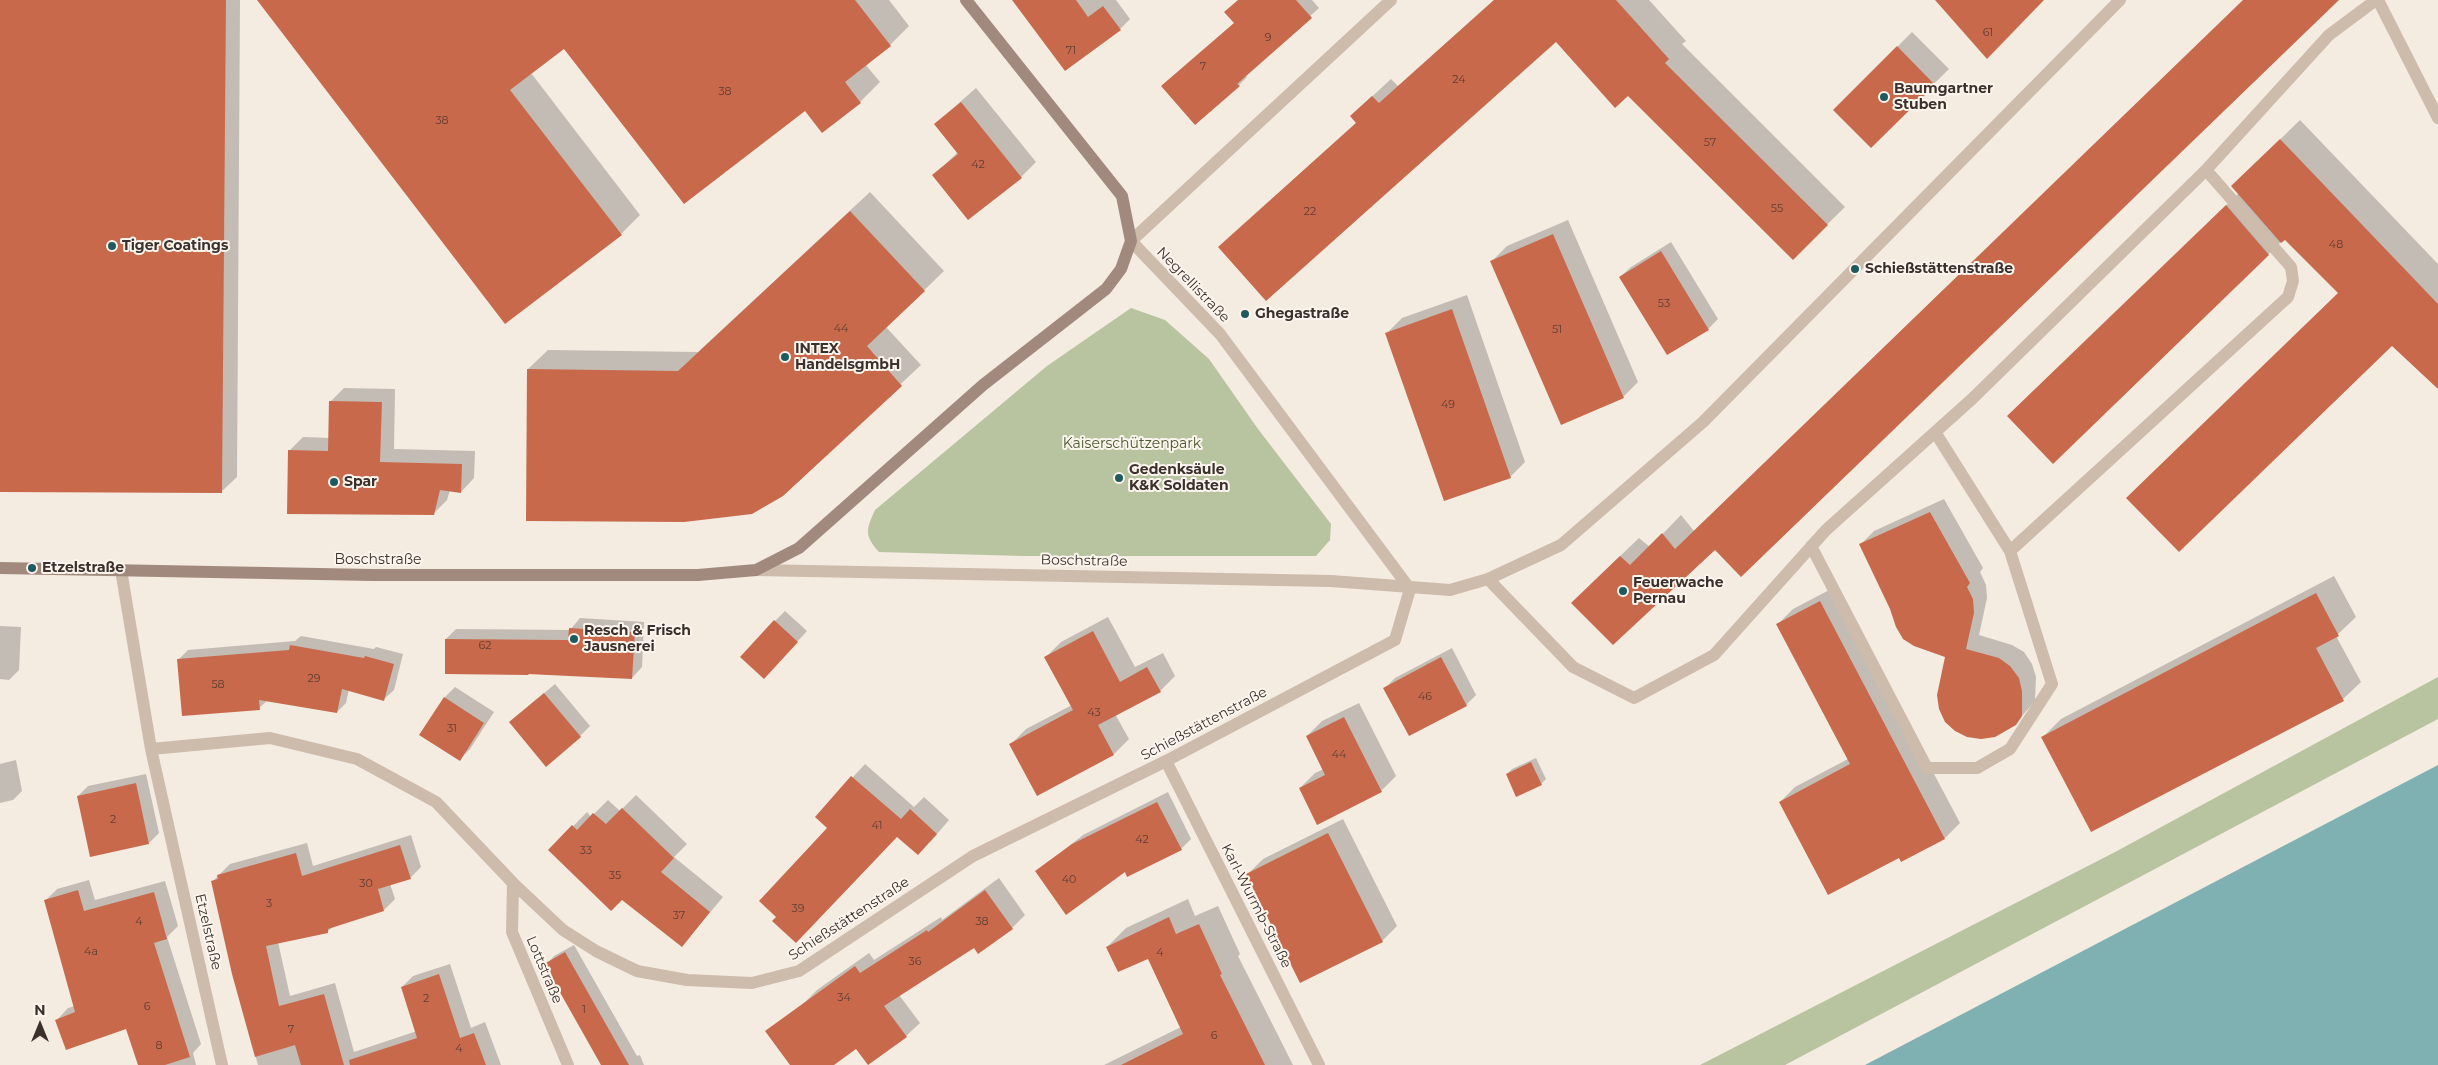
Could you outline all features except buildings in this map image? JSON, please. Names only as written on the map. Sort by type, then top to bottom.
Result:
[{"type":"main road","points":[[966,0],[1122,196],[1130,241]]},
{"type":"main road","name":"Boschstraße","points":[[0,568],[372,575],[698,575],[756,570],[799,548],[982,385],[1106,289],[1121,269],[1130,241]]},
{"type":"street","points":[[1130,241],[1391,0]]},
{"type":"street","points":[[1410,588],[1450,590],[1488,579],[1561,545],[1703,422],[2120,0]]},
{"type":"street","points":[[1488,579],[1573,667],[1634,698],[1714,655],[1826,530],[1935,432],[2206,170],[2329,35],[2377,0],[2438,118]]},
{"type":"street","points":[[2010,551],[2288,297],[2292,281],[2291,267],[2206,170]]},
{"type":"street","name":"Negrellistraße","points":[[1130,241],[1220,334],[1410,588]]},
{"type":"street","points":[[1811,546],[1927,768],[1977,768],[2010,749],[2052,684],[2010,551],[1935,432]]},
{"type":"street","name":"Etzelstraße","points":[[121,570],[151,749],[222,1065]]},
{"type":"street","name":"Boschstraße","points":[[756,570],[1331,581],[1410,588]]},
{"type":"street","name":"Schießstättenstraße","points":[[151,749],[270,738],[357,760],[436,802],[513,883],[563,930],[596,951],[637,971],[687,980],[752,983],[799,971],[973,856],[1166,761],[1395,640],[1410,588]]},
{"type":"street","name":"Karl-Wurmb-Straße","points":[[1166,761],[1319,1065]]},
{"type":"street","name":"Lottstraße","points":[[513,883],[512,932],[568,1065]]},
{"type":"green space","name":"Kaiserschützenpark","points":[[1131,308],[1165,320],[1209,359],[1258,429],[1331,524],[1330,540],[1316,556],[1023,556],[879,552],[871,541],[868,532],[875,510],[1047,366]]},
{"type":"green space","points":[[2438,677],[2438,719],[1785,1065],[1700,1065],[2117,851]]},
{"type":"water","points":[[2438,765],[2438,1065],[1865,1065]]},
{"type":"place","name":"Baumgartner Stuben","points":[[1884,97]]},
{"type":"place","name":"Tiger Coatings","points":[[112,246]]},
{"type":"place","name":"Schießstättenstraße","points":[[1855,269]]},
{"type":"place","name":"Ghegastraße","points":[[1245,314]]},
{"type":"place","name":"INTEX HandelsgmbH","points":[[785,357]]},
{"type":"place","name":"Gedenksäule K&K Soldaten","points":[[1119,478]]},
{"type":"place","name":"Spar","points":[[334,482]]},
{"type":"place","name":"Etzelstraße","points":[[32,568]]},
{"type":"place","name":"Feuerwache Pernau","points":[[1623,591]]},
{"type":"place","name":"Resch & Frisch Jausnerei","points":[[574,639]]}]
